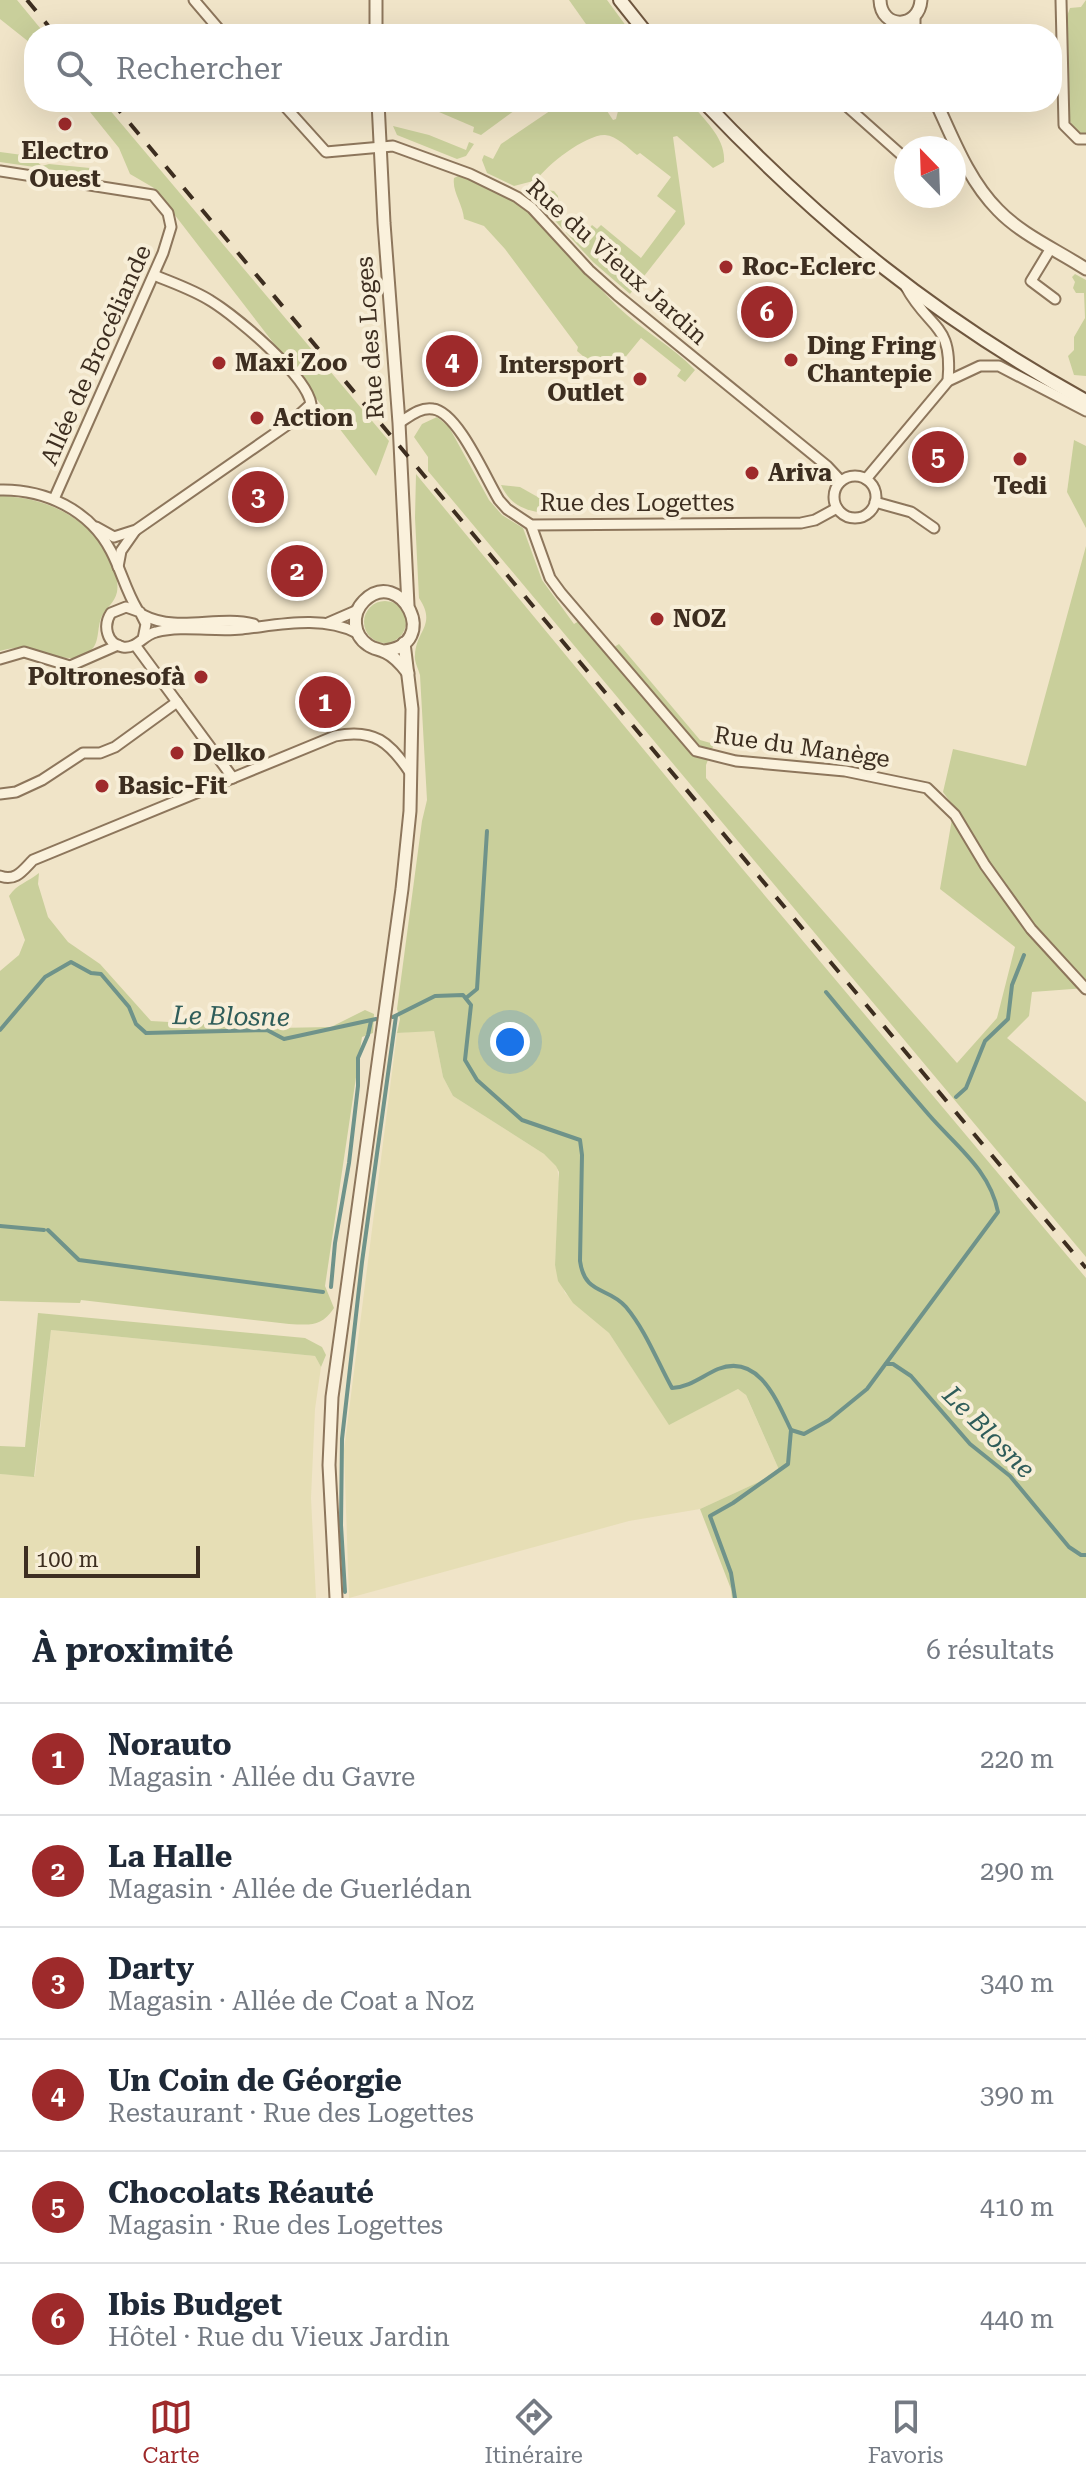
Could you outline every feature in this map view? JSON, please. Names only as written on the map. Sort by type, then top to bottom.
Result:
[{"type":"main road","points":[[620,0],[639,24]]},
{"type":"main road","points":[[714,112],[794,194],[906,287],[997,349],[1086,401]]},
{"type":"street","points":[[194,0],[214,24]]},
{"type":"street","points":[[376,0],[376,24]]},
{"type":"street","points":[[880,0],[883,14],[897,23],[914,18]]},
{"type":"street","points":[[1061,0],[1062,24]]},
{"type":"street","points":[[914,24],[923,1]]},
{"type":"street","points":[[1062,42],[1064,125],[1078,139],[1086,139]]},
{"type":"street","name":"Rue du Vieux Jardin","points":[[290,112],[326,152],[393,146],[470,174],[517,197],[532,208],[589,270],[617,295],[827,466],[841,481]]},
{"type":"street","name":"Rue des Loges","points":[[378,112],[408,605]]},
{"type":"street","points":[[853,112],[894,148]]},
{"type":"street","points":[[940,112],[950,136]]},
{"type":"street","points":[[966,167],[999,211],[1086,269]]},
{"type":"street","name":"Allée de Brocéliande","points":[[0,171],[153,195],[168,213],[171,227],[154,275],[54,499]]},
{"type":"street","points":[[1051,248],[1031,281],[1055,299]]},
{"type":"street","points":[[1070,258],[1086,261]]},
{"type":"street","points":[[0,490],[27,492],[54,499],[114,537],[136,530],[290,423],[311,404],[308,394],[281,358],[215,303],[154,275]]},
{"type":"street","points":[[906,287],[916,305],[944,335],[950,356],[948,381]]},
{"type":"street","points":[[866,479],[948,381],[980,366],[999,366],[1086,411]]},
{"type":"street","name":"Rue des Logettes","points":[[399,423],[417,411],[431,408],[449,417],[499,500],[531,525],[801,523],[815,520],[837,508]]},
{"type":"street","points":[[856,476],[866,479],[874,489],[875,502],[870,512],[850,518],[837,508],[834,494],[841,481],[856,476]]},
{"type":"street","points":[[875,502],[911,512],[934,528]]},
{"type":"street","name":"Rue du Manège","points":[[531,525],[550,578],[696,751],[736,761],[845,771],[927,788],[955,815],[985,865],[1031,929],[1086,989]]},
{"type":"street","points":[[96,527],[140,612],[146,629],[139,642]]},
{"type":"street","points":[[118,567],[121,551],[136,530]]},
{"type":"street","points":[[385,593],[404,570]]},
{"type":"street","points":[[384,651],[404,643],[411,633],[413,621],[408,605],[398,596],[385,593],[369,597],[358,610],[355,621],[357,633],[365,644],[384,651],[410,675]]},
{"type":"street","points":[[118,645],[107,634],[108,617],[121,607],[140,612],[152,620],[179,623],[248,622],[259,625]]},
{"type":"street","points":[[327,623],[358,610]]},
{"type":"street","points":[[0,659],[24,652],[70,666],[118,645],[139,642],[152,633],[162,631],[327,623],[357,633]]},
{"type":"street","points":[[139,642],[177,702],[233,778]]},
{"type":"street","points":[[336,1598],[329,1465],[332,1397],[402,889],[411,775],[412,692],[404,643]]},
{"type":"street","points":[[0,794],[16,792],[42,780],[83,753],[100,753],[115,747],[177,702]]},
{"type":"street","points":[[0,876],[7,879],[18,876],[33,860],[335,736],[356,733],[381,739],[390,746],[411,775]]},
{"type":"shaded area","points":[[432,1030],[443,1077],[453,1096],[544,1154],[557,1166],[555,1265],[565,1293],[609,1333],[669,1424],[738,1389],[744,1391],[780,1472],[700,1509],[629,1521],[349,1598],[344,1450],[397,1033]]},
{"type":"shaded area","points":[[51,1330],[315,1356],[321,1367],[315,1409],[311,1498],[316,1598],[0,1598],[0,1474],[35,1476]]},
{"type":"green space","points":[[0,0],[17,0],[37,24],[24,24],[24,38],[0,19]]},
{"type":"green space","points":[[569,0],[607,0],[625,24],[586,24]]},
{"type":"green space","points":[[1086,0],[1086,133],[1081,134],[1070,121],[1066,19],[1070,8],[1081,7]]},
{"type":"green space","points":[[90,112],[111,112],[389,441],[376,476],[154,188],[130,174],[119,148]]},
{"type":"green space","points":[[439,112],[512,112],[481,135],[473,132],[474,127]]},
{"type":"green space","points":[[548,112],[608,112],[613,120],[618,112],[698,112],[722,145],[724,162],[713,168],[677,136],[673,137],[685,224],[630,294],[593,262],[535,199],[535,195],[547,190],[554,191],[558,196],[560,219],[568,226],[571,223],[585,234],[592,225],[597,229],[601,225],[641,258],[676,211],[657,196],[671,177],[640,153],[637,155],[618,140],[605,135],[588,140],[568,152],[537,180],[514,186],[487,173],[482,160],[484,155],[493,159],[501,144]]},
{"type":"green space","points":[[393,126],[429,135],[466,150],[469,142],[474,144],[466,156],[457,159],[397,135]]},
{"type":"green space","points":[[0,152],[30,156],[42,166],[90,168],[89,175],[0,162]]},
{"type":"green space","points":[[458,176],[482,183],[504,195],[546,229],[618,307],[695,370],[685,382],[677,376],[681,370],[641,338],[614,371],[607,366],[602,372],[577,351],[578,347],[505,249],[484,226],[464,219],[454,183],[454,178]]},
{"type":"green space","points":[[1075,274],[1086,280],[1086,376],[1074,375],[1068,356],[1074,350],[1074,337],[1085,318],[1084,293],[1076,293],[1073,288],[1075,282],[1072,277]]},
{"type":"green space","points":[[437,417],[449,427],[489,500],[502,515],[523,528],[542,580],[574,624],[579,621],[606,652],[619,644],[700,740],[714,744],[706,765],[706,778],[957,1063],[997,1018],[1015,947],[940,889],[954,807],[943,792],[953,749],[1026,766],[1086,546],[1086,988],[1032,992],[1029,1016],[1007,1038],[1086,1102],[1086,1257],[428,471],[428,457],[414,437],[422,424]]},
{"type":"green space","points":[[1074,440],[1086,446],[1086,528],[1067,492]]},
{"type":"green space","points":[[416,474],[1086,1278],[1086,1598],[732,1598],[700,1509],[780,1472],[746,1395],[738,1389],[669,1425],[609,1333],[573,1303],[558,1281],[555,1265],[559,1172],[556,1166],[544,1154],[453,1096],[443,1077],[434,1031],[397,1033],[400,1019],[397,1009],[427,800],[420,675],[415,657],[426,621],[419,598]]},
{"type":"green space","points":[[501,485],[520,487],[566,513],[528,510],[512,501]]},
{"type":"green space","points":[[0,496],[32,500],[63,511],[89,530],[109,556],[116,573],[117,592],[101,618],[96,643],[84,655],[66,658],[24,648],[0,651]]},
{"type":"green space","points":[[385,601],[400,607],[406,622],[400,637],[385,643],[370,637],[364,622],[370,607]]},
{"type":"green space","points":[[39,873],[38,884],[48,917],[68,942],[100,964],[151,1021],[277,1028],[331,1027],[365,1010],[374,1014],[373,1033],[362,1037],[325,1286],[334,1308],[320,1322],[289,1324],[81,1300],[80,1303],[0,1301],[0,971],[19,955],[25,940],[9,896]]},
{"type":"green space","points":[[38,1313],[305,1338],[322,1347],[326,1355],[321,1367],[315,1356],[51,1330],[34,1477],[0,1474],[0,1446],[25,1447]]},
{"type":"waterway","points":[[466,998],[477,989],[487,831]]},
{"type":"waterway","points":[[956,1097],[966,1088],[985,1041],[1008,1019],[1012,985],[1024,955]]},
{"type":"waterway","name":"Le Blosne","points":[[0,1030],[45,977],[71,962],[91,973],[101,974],[129,1007],[136,1024],[146,1033],[267,1030],[284,1039],[376,1019]]},
{"type":"waterway","name":"Le Blosne","points":[[393,1017],[435,996],[463,995],[471,1005],[465,1060],[477,1080],[522,1120],[580,1140],[580,1261],[587,1280],[626,1307],[672,1388],[718,1369],[732,1366],[745,1368],[765,1383],[791,1430],[804,1434],[829,1420],[867,1389],[998,1212],[988,1183],[971,1159],[916,1100],[826,992]]},
{"type":"waterway","points":[[345,1592],[341,1525],[342,1439],[362,1262],[396,1016]]},
{"type":"waterway","points":[[331,1287],[349,1163],[358,1058],[371,1021]]},
{"type":"waterway","points":[[0,1226],[44,1230]]},
{"type":"waterway","points":[[48,1230],[79,1260],[323,1292]]},
{"type":"waterway","name":"Le Blosne","points":[[886,1364],[893,1364],[911,1376],[970,1444],[1010,1476],[1069,1547],[1086,1555]]},
{"type":"waterway","points":[[735,1598],[731,1573],[710,1516],[788,1464],[791,1430]]},
{"type":"railway","points":[[27,0],[47,24]]},
{"type":"railway","points":[[120,112],[1086,1268]]},
{"type":"place","name":"Electro Ouest","points":[[65,124]]},
{"type":"place","name":"Roc-Eclerc","points":[[726,267]]},
{"type":"place","name":"Ibis Budget","points":[[767,312]]},
{"type":"place","name":"Ding Fring Chantepie","points":[[791,360]]},
{"type":"place","name":"Un Coin de Géorgie","points":[[452,361]]},
{"type":"place","name":"Maxi Zoo","points":[[219,363]]},
{"type":"place","name":"Intersport Outlet","points":[[640,379]]},
{"type":"place","name":"Action","points":[[257,418]]},
{"type":"place","name":"Chocolats Réauté","points":[[938,457]]},
{"type":"place","name":"Tedi","points":[[1020,459]]},
{"type":"place","name":"Ariva","points":[[752,473]]},
{"type":"place","name":"Darty","points":[[258,497]]},
{"type":"place","name":"La Halle","points":[[297,571]]},
{"type":"place","name":"NOZ","points":[[657,619]]},
{"type":"place","name":"Poltronesofà","points":[[201,677]]},
{"type":"place","name":"Norauto","points":[[325,702]]},
{"type":"place","name":"Delko","points":[[177,753]]},
{"type":"place","name":"Basic-Fit","points":[[102,786]]}]
